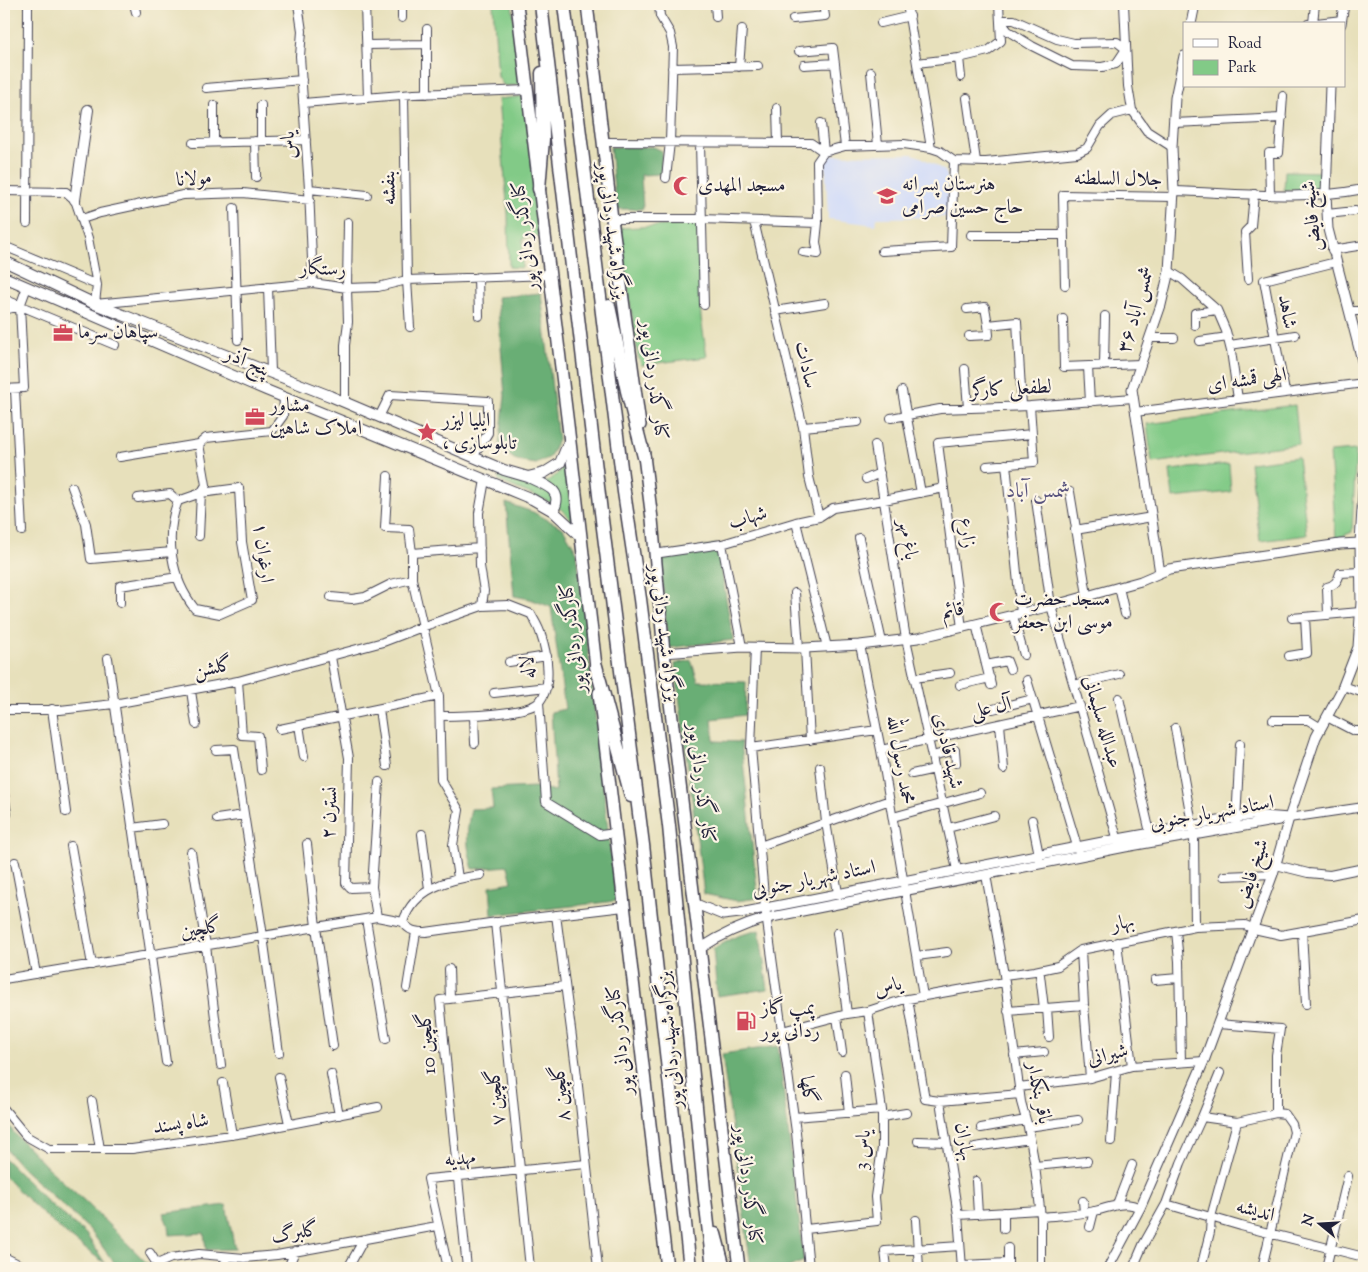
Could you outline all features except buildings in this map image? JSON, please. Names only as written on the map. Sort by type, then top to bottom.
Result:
[{"type":"highway","name":"بزرگراه شهید ردانی پور","points":[[564,4],[624,492],[640,599],[669,826],[713,1268]]},
{"type":"highway","name":"بزرگراه شهید ردانی پور","points":[[541,6],[643,845],[690,1268]]},
{"type":"highway","points":[[539,189],[543,139],[541,6]]},
{"type":"highway","points":[[591,220],[627,392],[644,457]]},
{"type":"highway","points":[[596,666],[643,845]]},
{"type":"highway","points":[[704,1190],[724,1268]]},
{"type":"main road","name":"کنارگذر ردانی پور","points":[[517,4],[570,438],[666,1268]]},
{"type":"main road","name":"کنار گذر ردانی پور","points":[[587,4],[612,219],[644,457],[664,653],[739,1268]]},
{"type":"main road","points":[[75,200],[88,110]]},
{"type":"main road","name":"پنج آذر","points":[[4,261],[96,304],[345,402],[504,470],[528,477],[554,490],[558,497],[558,503],[553,511]]},
{"type":"main road","points":[[7,278],[16,267]]},
{"type":"main road","name":"پنج آذر","points":[[7,278],[284,397],[532,499],[553,511],[581,537]]},
{"type":"main road","points":[[38,292],[43,278]]},
{"type":"main road","points":[[528,477],[544,473],[560,463],[570,438]]},
{"type":"main road","points":[[4,1258],[24,1268]]},
{"type":"street","points":[[27,223],[28,4]]},
{"type":"street","points":[[134,4],[136,12]]},
{"type":"street","name":"یاس","points":[[298,4],[302,31],[300,56],[310,189],[313,283]]},
{"type":"street","points":[[365,4],[368,98]]},
{"type":"street","points":[[402,4],[402,18]]},
{"type":"street","points":[[660,4],[660,16],[670,33],[673,46],[670,142],[666,178]]},
{"type":"street","points":[[715,4],[716,17]]},
{"type":"street","points":[[793,19],[825,16],[823,4]]},
{"type":"street","points":[[907,4],[932,148]]},
{"type":"street","points":[[918,63],[959,58],[988,51],[1001,42],[999,4]]},
{"type":"street","points":[[1124,4],[1128,86],[1132,110],[1147,131],[1172,147]]},
{"type":"street","points":[[1191,22],[1195,4]]},
{"type":"street","points":[[1313,22],[1315,4]]},
{"type":"street","points":[[1342,22],[1344,4]]},
{"type":"street","points":[[881,23],[910,16]]},
{"type":"street","points":[[1000,20],[1014,20],[1058,39],[1074,43],[1117,42],[1126,49]]},
{"type":"street","points":[[1000,20],[1008,31],[1032,46],[1072,66],[1102,67],[1116,64],[1126,49]]},
{"type":"street","points":[[427,29],[427,94]]},
{"type":"street","points":[[739,67],[742,29]]},
{"type":"street","points":[[366,45],[427,44]]},
{"type":"street","points":[[799,51],[833,48],[845,146]]},
{"type":"street","points":[[959,58],[961,77]]},
{"type":"street","name":"شمس آباد ۳۶","points":[[1160,573],[1132,388],[1150,338],[1169,271],[1174,194],[1172,147],[1175,98],[1183,61]]},
{"type":"street","points":[[804,65],[834,63]]},
{"type":"street","points":[[672,68],[758,66]]},
{"type":"street","points":[[871,72],[878,145]]},
{"type":"street","points":[[206,88],[302,80]]},
{"type":"street","name":"شیخ فایض","points":[[1330,88],[1326,195],[1328,229],[1364,368]]},
{"type":"street","points":[[303,103],[404,95],[527,90]]},
{"type":"street","name":"بنفشه","points":[[404,95],[410,327]]},
{"type":"street","points":[[1270,195],[1269,154],[1279,153],[1283,96]]},
{"type":"street","points":[[967,98],[976,162]]},
{"type":"street","points":[[214,104],[214,142]]},
{"type":"street","points":[[256,176],[261,106]]},
{"type":"street","points":[[777,108],[778,143]]},
{"type":"street","points":[[803,252],[818,254],[816,242],[818,224],[817,162],[824,152],[845,146],[904,144],[932,148],[954,161],[976,162],[1077,153],[1087,148],[1100,126],[1112,115],[1132,110]]},
{"type":"street","points":[[1174,123],[1282,118]]},
{"type":"street","points":[[821,123],[824,152]]},
{"type":"street","points":[[193,143],[306,140]]},
{"type":"street","points":[[604,142],[811,143],[824,152]]},
{"type":"street","points":[[700,142],[704,305]]},
{"type":"street","points":[[882,251],[951,247],[954,161]]},
{"type":"street","points":[[310,189],[367,195]]},
{"type":"street","points":[[1174,194],[1326,195],[1364,189]]},
{"type":"street","points":[[4,191],[66,192],[75,200],[88,238],[97,285],[96,304]]},
{"type":"street","name":"مولانا","points":[[82,219],[100,213],[183,195],[243,193],[310,200]]},
{"type":"street","name":"جلال السلطنه","points":[[1065,285],[1063,195],[1174,194]]},
{"type":"street","points":[[1248,279],[1245,232],[1250,226],[1254,194]]},
{"type":"street","points":[[234,208],[238,290],[238,340]]},
{"type":"street","points":[[1327,214],[1354,211]]},
{"type":"street","points":[[612,219],[701,219],[818,224]]},
{"type":"street","name":"سادات","points":[[754,221],[803,427],[809,478],[819,517]]},
{"type":"street","points":[[345,402],[345,345],[348,322],[348,222]]},
{"type":"street","points":[[971,235],[1064,235]]},
{"type":"street","points":[[1332,250],[1364,245]]},
{"type":"street","points":[[4,246],[97,285]]},
{"type":"street","name":"شاهد","points":[[1285,392],[1264,280],[1336,262]]},
{"type":"street","points":[[1169,271],[1182,279],[1217,310],[1230,345],[1238,399]]},
{"type":"street","name":"رستگار","points":[[96,304],[313,283],[347,288],[378,287],[408,280],[549,275]]},
{"type":"street","points":[[478,277],[480,316]]},
{"type":"street","points":[[4,389],[24,388],[20,306],[27,287]]},
{"type":"street","points":[[268,287],[271,372]]},
{"type":"street","points":[[4,299],[114,345]]},
{"type":"street","points":[[775,311],[825,303]]},
{"type":"street","points":[[4,310],[20,306]]},
{"type":"street","points":[[967,309],[985,307],[990,335],[969,336]]},
{"type":"street","points":[[1196,325],[1195,313],[1217,310]]},
{"type":"street","points":[[1350,311],[1364,311]]},
{"type":"street","points":[[1104,366],[1105,316]]},
{"type":"street","points":[[1064,319],[1064,367],[1140,364]]},
{"type":"street","points":[[987,466],[1034,462],[1032,434],[1026,406],[1016,322],[988,325]]},
{"type":"street","points":[[1230,345],[1295,335]]},
{"type":"street","points":[[1200,341],[1228,337]]},
{"type":"street","points":[[1150,338],[1174,338]]},
{"type":"street","points":[[1088,367],[1090,402]]},
{"type":"street","points":[[965,369],[968,408]]},
{"type":"street","name":"الهی قمشه ای","points":[[1135,412],[1364,383]]},
{"type":"street","points":[[15,389],[22,531]]},
{"type":"street","points":[[902,391],[921,493]]},
{"type":"street","points":[[379,417],[390,395],[488,401],[488,433],[473,457]]},
{"type":"street","points":[[120,457],[199,444],[206,438],[272,431],[283,416],[284,397]]},
{"type":"street","name":"لطفعلی کارگر","points":[[891,418],[940,410],[1133,398]]},
{"type":"street","points":[[803,427],[858,422]]},
{"type":"street","name":"زارع","points":[[962,628],[938,443],[1032,434]]},
{"type":"street","points":[[199,444],[206,485],[201,493],[200,536]]},
{"type":"street","name":"باغ مهر","points":[[875,445],[906,639]]},
{"type":"street","points":[[1006,464],[1017,614],[1024,655]]},
{"type":"street","points":[[866,479],[880,473]]},
{"type":"street","name":"شیخ فایض","points":[[1108,1268],[1140,1208],[1204,1061],[1254,929],[1316,737],[1343,686],[1358,647],[1361,644],[1360,542],[1364,475]]},
{"type":"street","points":[[388,476],[385,528],[410,529],[412,579],[439,696],[441,780],[458,810],[453,845],[458,878]]},
{"type":"street","points":[[482,606],[484,591],[480,566],[479,513],[485,480]]},
{"type":"street","points":[[72,487],[86,524],[91,559],[172,552]]},
{"type":"street","name":"ارغوان ۱","points":[[178,577],[188,600],[195,609],[220,614],[252,600],[242,542],[239,488],[201,493]]},
{"type":"street","name":"شهاب","points":[[742,647],[722,544],[819,517],[833,508],[944,488]]},
{"type":"street","points":[[1070,492],[1086,595]]},
{"type":"street","points":[[178,501],[201,493]]},
{"type":"street","points":[[138,498],[170,494],[178,501]]},
{"type":"street","name":"عبدالله سلیمانی","points":[[1036,500],[1051,606],[1119,843]]},
{"type":"street","points":[[120,603],[120,586],[178,577],[172,552],[170,529],[178,501]]},
{"type":"street","points":[[1075,530],[1152,517]]},
{"type":"street","points":[[796,522],[827,647]]},
{"type":"street","points":[[859,538],[882,642]]},
{"type":"street","name":"قائم","points":[[664,653],[742,647],[827,647],[906,639],[962,628],[1051,606],[1141,581],[1169,569],[1360,542]]},
{"type":"street","points":[[654,554],[722,544]]},
{"type":"street","points":[[412,554],[480,548]]},
{"type":"street","points":[[1328,615],[1327,587],[1333,586],[1338,580],[1340,573],[1360,572]]},
{"type":"street","points":[[330,597],[352,600],[365,597],[391,584],[412,579]]},
{"type":"street","points":[[1120,587],[1126,614]]},
{"type":"street","points":[[796,593],[810,740]]},
{"type":"street","name":"لاله","points":[[422,626],[482,606],[508,605],[531,614],[541,633],[547,656],[547,687],[539,702],[527,708],[474,716],[440,716]]},
{"type":"street","points":[[1292,618],[1360,612]]},
{"type":"street","points":[[1289,656],[1307,653],[1305,617]]},
{"type":"street","points":[[960,685],[990,682],[976,624]]},
{"type":"street","name":"گلشن","points":[[4,710],[60,710],[114,704],[191,691],[331,657],[383,642],[422,626]]},
{"type":"street","name":"شهید قادری","points":[[906,639],[957,870]]},
{"type":"street","name":"محمد رسول الله","points":[[860,645],[890,800],[923,996]]},
{"type":"street","name":"گلها","points":[[755,647],[751,748],[765,907],[794,1118],[809,1268]]},
{"type":"street","points":[[509,662],[547,656]]},
{"type":"street","points":[[331,657],[341,716]]},
{"type":"street","points":[[108,658],[166,1062]]},
{"type":"street","points":[[986,665],[1007,661],[1010,669]]},
{"type":"street","points":[[914,678],[950,673]]},
{"type":"street","points":[[1074,685],[1119,674]]},
{"type":"street","points":[[1027,680],[1078,852]]},
{"type":"street","points":[[238,681],[242,735],[258,736],[261,770]]},
{"type":"street","points":[[1343,686],[1364,693]]},
{"type":"street","points":[[494,693],[547,687]]},
{"type":"street","points":[[191,691],[196,724]]},
{"type":"street","points":[[280,729],[439,696]]},
{"type":"street","points":[[1118,698],[1151,838]]},
{"type":"street","points":[[993,710],[1033,699]]},
{"type":"street","points":[[539,702],[546,802],[600,835],[616,833]]},
{"type":"street","name":"آل علی","points":[[881,750],[1080,706]]},
{"type":"street","points":[[379,708],[387,766]]},
{"type":"street","points":[[52,709],[66,812]]},
{"type":"street","name":"نسترن ۲","points":[[341,716],[349,758],[346,884],[351,888],[372,887]]},
{"type":"street","points":[[474,716],[475,743]]},
{"type":"street","points":[[1327,717],[1354,731],[1364,731]]},
{"type":"street","points":[[1272,720],[1308,720],[1321,728]]},
{"type":"street","points":[[1000,724],[1004,770]]},
{"type":"street","points":[[299,725],[304,757]]},
{"type":"street","points":[[1175,728],[1194,831],[1196,927]]},
{"type":"street","points":[[751,748],[877,730]]},
{"type":"street","points":[[1235,828],[1240,744]]},
{"type":"street","points":[[216,750],[234,749],[279,1054]]},
{"type":"street","points":[[932,756],[955,750],[956,763]]},
{"type":"street","points":[[820,767],[826,822],[838,893]]},
{"type":"street","points":[[912,774],[934,769]]},
{"type":"street","points":[[377,917],[372,887],[378,782]]},
{"type":"street","points":[[892,816],[980,793]]},
{"type":"street","points":[[4,794],[7,814]]},
{"type":"street","points":[[760,846],[890,800]]},
{"type":"street","points":[[914,801],[917,810]]},
{"type":"street","points":[[1289,818],[1364,807]]},
{"type":"street","points":[[217,819],[244,815]]},
{"type":"street","name":"استاد شهریار جنوبی","points":[[1194,831],[1252,815],[1289,818]]},
{"type":"street","points":[[948,828],[994,816]]},
{"type":"street","name":"استاد شهریار جنوبی","points":[[701,948],[719,936],[745,924],[767,918],[986,875],[1039,860],[1119,843],[1194,831],[1235,828],[1289,818]]},
{"type":"street","points":[[1032,820],[1039,860]]},
{"type":"street","points":[[132,828],[162,824]]},
{"type":"street","points":[[422,834],[429,889]]},
{"type":"street","points":[[307,844],[316,927],[333,1046]]},
{"type":"street","points":[[71,846],[92,965]]},
{"type":"street","points":[[191,852],[206,946],[221,1065]]},
{"type":"street","name":"استاد شهریار جنوبی","points":[[696,904],[723,915],[957,870],[1039,860]]},
{"type":"street","points":[[15,862],[36,974]]},
{"type":"street","points":[[1224,876],[1274,869],[1330,875],[1364,868]]},
{"type":"street","points":[[403,922],[406,911],[413,902],[429,889],[458,878],[481,875]]},
{"type":"street","name":"باقر بنکدار","points":[[986,875],[1004,978],[1014,1055],[1035,1166],[1040,1214],[1041,1268]]},
{"type":"street","points":[[407,988],[416,932],[624,907]]},
{"type":"street","name":"گلچین ۸","points":[[556,915],[598,1268]]},
{"type":"street","name":"گلچین","points":[[4,980],[377,917],[403,922],[408,929],[416,932]]},
{"type":"street","points":[[366,919],[386,1039]]},
{"type":"street","name":"بهار","points":[[1004,978],[1058,966],[1081,950],[1176,930],[1196,927],[1245,925],[1281,935],[1364,920]]},
{"type":"street","name":"گلچین ۷","points":[[495,922],[530,1268]]},
{"type":"street","points":[[1176,930],[1179,961],[1180,1062]]},
{"type":"street","points":[[1302,931],[1306,1004]]},
{"type":"street","points":[[836,933],[847,1014]]},
{"type":"street","points":[[1117,942],[1132,1066]]},
{"type":"street","points":[[1081,950],[1090,1078]]},
{"type":"street","points":[[917,956],[947,952]]},
{"type":"street","points":[[449,969],[450,999]]},
{"type":"street","points":[[1040,975],[1049,1037]]},
{"type":"street","name":"یاس","points":[[782,1031],[847,1014],[868,1011],[908,999],[1004,978]]},
{"type":"street","points":[[1155,980],[1178,978]]},
{"type":"street","name":"گلچین 10","points":[[458,1176],[440,1000],[565,986]]},
{"type":"street","points":[[908,999],[925,1099],[940,1101]]},
{"type":"street","points":[[1008,1011],[1084,1005]]},
{"type":"street","name":"یاس 3","points":[[806,1229],[877,1221],[875,1197],[882,1148],[882,1113],[868,1011]]},
{"type":"street","points":[[838,1017],[842,1052]]},
{"type":"street","points":[[1218,1024],[1280,1029],[1276,1055],[1276,1113]]},
{"type":"street","points":[[1014,1055],[1044,1052]]},
{"type":"street","name":"شیرانی","points":[[1020,1090],[1090,1078],[1132,1066],[1204,1061]]},
{"type":"street","points":[[1111,1140],[1116,1072]]},
{"type":"street","points":[[1133,1268],[1166,1204],[1181,1163],[1220,1073]]},
{"type":"street","points":[[332,1074],[339,1115]]},
{"type":"street","points":[[844,1074],[849,1113]]},
{"type":"street","points":[[279,1077],[289,1124]]},
{"type":"street","points":[[223,1084],[232,1134]]},
{"type":"street","name":"بهاران","points":[[962,1267],[958,1215],[940,1101],[1020,1090]]},
{"type":"street","points":[[92,1101],[100,1149]]},
{"type":"street","name":"شاه پسند","points":[[4,1109],[26,1136],[49,1149],[132,1149],[232,1134],[378,1107]]},
{"type":"street","points":[[794,1118],[849,1113],[906,1114]]},
{"type":"street","points":[[1202,1118],[1237,1122],[1276,1113],[1285,1114],[1292,1124],[1294,1132],[1262,1268]]},
{"type":"street","points":[[981,1128],[1078,1120]]},
{"type":"street","points":[[1201,1268],[1210,1232],[1211,1217],[1237,1122]]},
{"type":"street","points":[[976,1146],[1030,1138]]},
{"type":"street","points":[[918,1141],[946,1142]]},
{"type":"street","points":[[1035,1166],[1087,1161]]},
{"type":"street","name":"مهدیه","points":[[448,1268],[437,1226],[428,1179],[586,1164]]},
{"type":"street","points":[[1117,1204],[1132,1165]]},
{"type":"street","points":[[458,1176],[467,1268]]},
{"type":"street","points":[[1326,1268],[1348,1176]]},
{"type":"street","points":[[976,1181],[978,1214]]},
{"type":"street","points":[[1083,1202],[1084,1212]]},
{"type":"street","points":[[958,1215],[1004,1212],[1040,1214],[1084,1212],[1117,1204],[1132,1204],[1140,1208]]},
{"type":"street","name":"اندیشه","points":[[1166,1204],[1364,1258]]},
{"type":"street","points":[[1090,1227],[1094,1211]]},
{"type":"street","points":[[1004,1212],[1004,1229]]},
{"type":"street","points":[[916,1220],[920,1268]]},
{"type":"street","name":"گلبرگ","points":[[150,1253],[158,1266],[170,1258],[199,1254],[244,1258],[295,1252],[437,1226]]},
{"type":"street","points":[[348,1268],[364,1239]]},
{"type":"street","points":[[887,1268],[885,1252],[960,1246]]},
{"type":"street","points":[[962,1267],[1008,1263],[1008,1248]]},
{"type":"street","points":[[288,1268],[295,1252]]},
{"type":"street","points":[[222,1268],[228,1256]]},
{"type":"shaded area","name":"هنرستان پسرانه حاج حسین صرامی","points":[[912,154],[945,171],[947,175],[948,217],[877,218],[876,225],[828,219],[825,159],[829,155]]},
{"type":"green space","points":[[493,4],[512,4],[522,85],[504,86],[498,77]]},
{"type":"green space","points":[[524,96],[540,237],[523,238],[522,268],[509,267],[508,214],[498,99]]},
{"type":"green space","points":[[610,147],[654,147],[662,151],[661,174],[641,175],[643,209],[616,209]]},
{"type":"green space","points":[[1285,171],[1323,172],[1323,186],[1317,190],[1284,190]]},
{"type":"green space","points":[[697,224],[701,318],[707,357],[641,365],[629,296],[621,228]]},
{"type":"green space","points":[[541,293],[558,440],[550,457],[536,464],[517,461],[499,448],[505,396],[497,297]]},
{"type":"green space","points":[[1295,405],[1299,444],[1152,463],[1147,424]]},
{"type":"green space","points":[[1356,450],[1352,532],[1336,539],[1330,452]]},
{"type":"green space","points":[[1298,457],[1307,535],[1260,541],[1250,463]]},
{"type":"green space","points":[[565,464],[574,523],[561,509],[547,501],[499,481],[498,477],[501,476],[521,483],[537,485],[551,479]]},
{"type":"green space","points":[[1229,464],[1231,492],[1173,498],[1170,470]]},
{"type":"green space","points":[[506,503],[533,512],[563,528],[577,552],[616,901],[492,915],[490,886],[512,882],[508,866],[473,869],[468,846],[468,825],[471,809],[493,808],[491,789],[536,787],[556,791],[551,712],[565,709],[551,607],[530,599],[514,596]]},
{"type":"green space","points":[[717,544],[733,640],[668,648],[660,555]]},
{"type":"green space","points":[[691,660],[698,681],[746,682],[745,715],[712,719],[714,741],[741,742],[758,898],[737,901],[704,894],[675,664]]},
{"type":"green space","points":[[759,930],[768,989],[717,996],[713,949],[737,936]]},
{"type":"green space","points":[[778,1046],[804,1261],[787,1268],[751,1268],[722,1054]]},
{"type":"green space","points":[[4,1118],[14,1133],[49,1169],[88,1204],[152,1268],[118,1268],[90,1230],[22,1168],[4,1147]]},
{"type":"green space","points":[[4,1158],[48,1202],[86,1234],[105,1263],[52,1222],[4,1176]]},
{"type":"green space","points":[[226,1205],[235,1249],[206,1250],[204,1233],[169,1235],[168,1225],[163,1213]]},
{"type":"place","name":"مسجد المهدی","points":[[683,186]]},
{"type":"place","name":"هنرستان پسرانه حاج حسین صرامی","points":[[887,196]]},
{"type":"place","name":"سپاهان سرما","points":[[63,333]]},
{"type":"place","name":"مشاور املاک شاهین","points":[[255,417]]},
{"type":"place","name":"ایلیا لیزر ، تابلوسازی","points":[[427,432]]},
{"type":"place","name":"مسجد حضرت موسی ابن جعفر","points":[[999,612]]},
{"type":"place","name":"پمپ گاز ردانی پور","points":[[746,1021]]},
{"type":"district","name":"شمس آباد","points":[[1038,492]]}]
